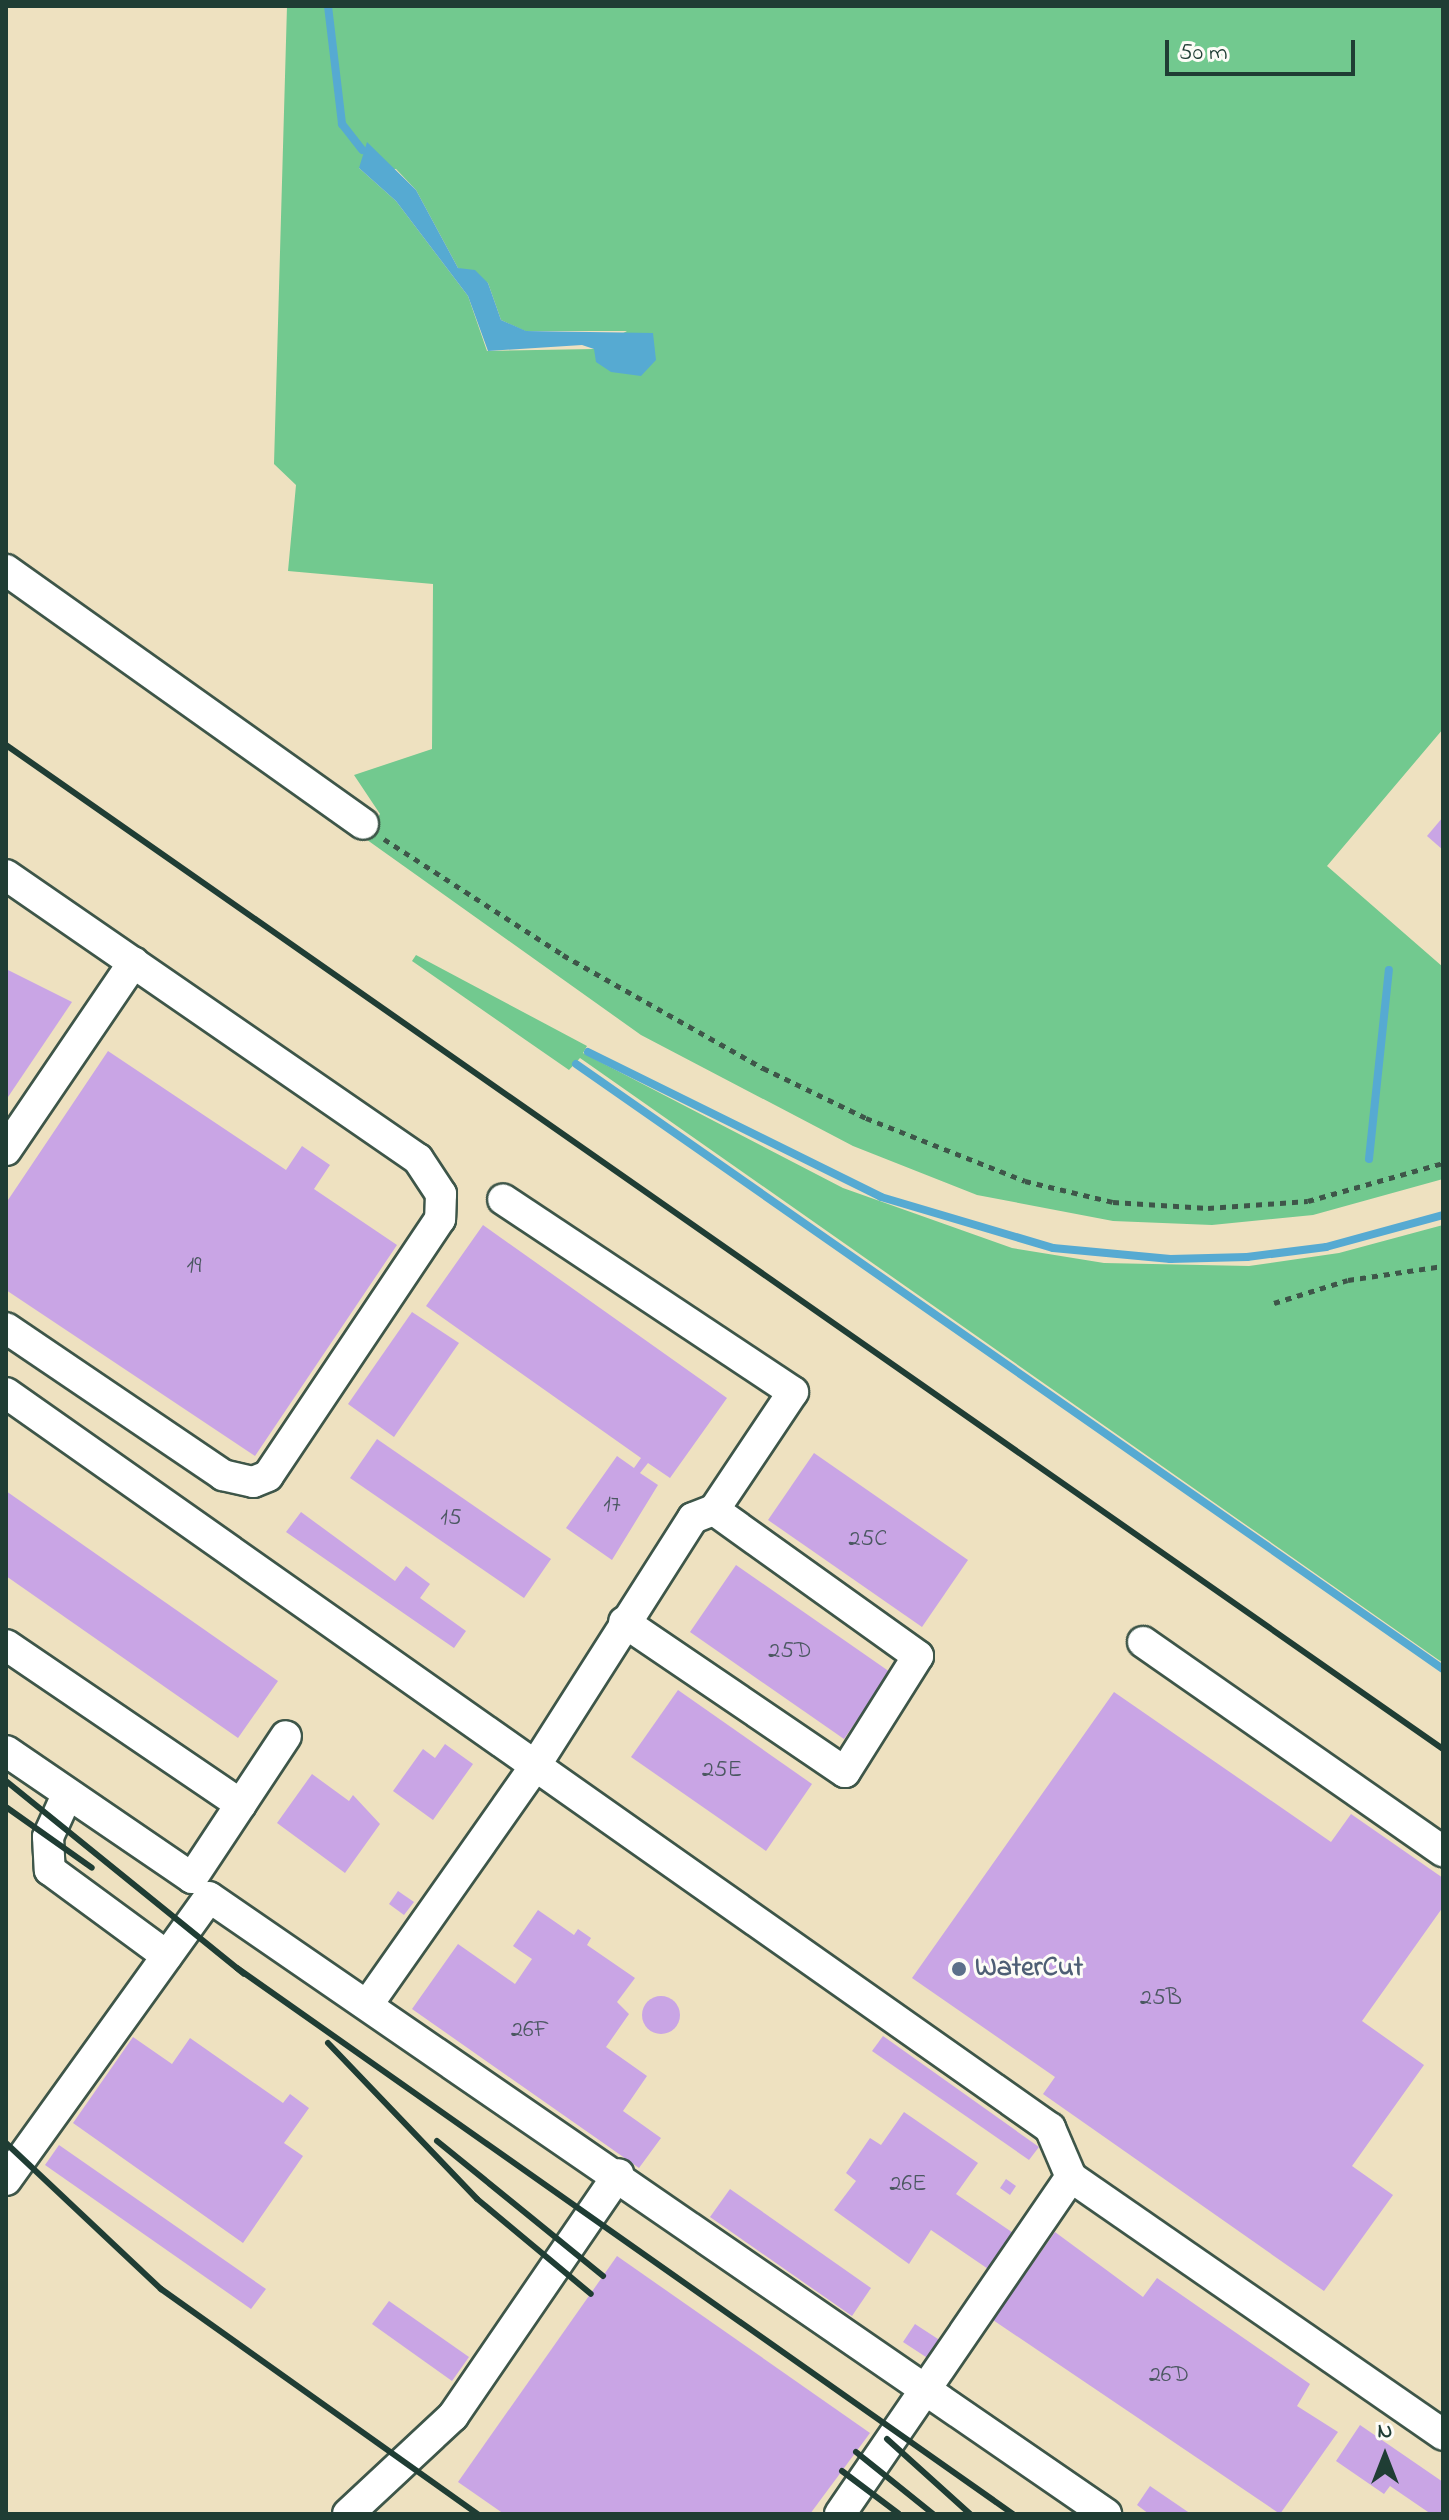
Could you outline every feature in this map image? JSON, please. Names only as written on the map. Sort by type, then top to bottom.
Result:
[{"type":"lane","points":[[6,570],[363,824]]},
{"type":"lane","points":[[6,875],[418,1159],[438,1181],[440,1219],[268,1476],[253,1482],[223,1475],[6,1328]]},
{"type":"lane","points":[[6,1150],[134,962]]},
{"type":"lane","points":[[368,2004],[535,1766],[693,1518],[714,1510],[793,1392],[503,1199]]},
{"type":"lane","points":[[6,1393],[1050,2128],[1071,2177],[1443,2435]]},
{"type":"lane","points":[[624,1622],[845,1772],[918,1656],[714,1510]]},
{"type":"lane","points":[[1143,1642],[1443,1851]]},
{"type":"lane","points":[[6,1645],[241,1805]]},
{"type":"lane","points":[[6,1751],[192,1878],[286,1736]]},
{"type":"lane","points":[[67,1795],[48,1837],[50,1870],[167,1956]]},
{"type":"lane","points":[[6,2180],[209,1897],[619,2174],[1106,2514]]},
{"type":"lane","points":[[348,2514],[453,2416],[619,2174]]},
{"type":"lane","points":[[840,2514],[1071,2177]]},
{"type":"path","points":[[363,824],[563,955],[763,1068],[866,1118],[1025,1181],[1113,1202],[1208,1208],[1308,1201],[1443,1163]]},
{"type":"path","points":[[1274,1303],[1348,1280],[1443,1266]]},
{"type":"green space","points":[[287,6],[1443,6],[1443,729],[1327,866],[1443,967],[1443,1179],[1313,1215],[1212,1225],[1113,1221],[977,1195],[853,1146],[641,1035],[363,837],[380,814],[354,775],[432,749],[433,584],[288,571],[296,485],[274,464]],"holes":[[[359,168],[396,169],[416,190],[458,268],[488,283],[501,320],[525,331],[627,331],[594,349],[487,351],[468,296],[396,201]]]},
{"type":"green space","points":[[416,955],[587,1046],[583,1053],[843,1188],[1012,1248],[1104,1263],[1249,1266],[1339,1253],[1443,1225],[1443,1663],[580,1058],[569,1070],[412,961]]},
{"type":"water","points":[[367,142],[416,190],[458,268],[475,270],[488,283],[501,320],[526,331],[653,333],[656,360],[641,376],[611,372],[596,362],[594,349],[582,345],[488,351],[468,296],[396,201],[359,168]]},
{"type":"building","points":[[1443,817],[1443,850],[1427,836]]},
{"type":"building","points":[[6,969],[72,1002],[6,1100]]},
{"type":"building","points":[[108,1051],[286,1170],[302,1146],[330,1165],[314,1189],[397,1245],[255,1456],[6,1290],[6,1203]]},
{"type":"building","points":[[483,1225],[727,1398],[670,1478],[648,1463],[640,1473],[658,1485],[612,1560],[566,1528],[617,1456],[634,1468],[641,1458],[426,1306]]},
{"type":"building","points":[[412,1312],[459,1343],[394,1437],[348,1404]]},
{"type":"building","points":[[377,1439],[551,1559],[524,1598],[350,1478]]},
{"type":"building","points":[[814,1453],[968,1560],[922,1627],[768,1520]]},
{"type":"building","points":[[6,1491],[278,1681],[238,1738],[6,1576]]},
{"type":"building","points":[[301,1512],[395,1581],[406,1566],[430,1584],[420,1598],[466,1631],[454,1648],[286,1532]]},
{"type":"building","points":[[736,1565],[890,1672],[844,1739],[690,1632]]},
{"type":"building","points":[[678,1690],[812,1784],[766,1851],[631,1757]]},
{"type":"building","points":[[1114,1692],[1331,1842],[1351,1814],[1443,1878],[1443,1907],[1362,2021],[1424,2065],[1352,2166],[1393,2195],[1324,2291],[1043,2094],[1055,2077],[912,1978]]},
{"type":"building","points":[[445,1744],[473,1764],[433,1820],[393,1791],[423,1749],[435,1758]]},
{"type":"building","points":[[312,1774],[349,1801],[353,1795],[380,1824],[345,1873],[277,1823]]},
{"type":"building","points":[[398,1891],[414,1902],[404,1915],[389,1904]]},
{"type":"building","points":[[538,1910],[574,1935],[578,1929],[591,1938],[587,1945],[635,1978],[617,2002],[629,2014],[606,2047],[647,2076],[623,2111],[661,2138],[639,2168],[412,2009],[458,1944],[515,1984],[532,1959],[513,1946]]},
{"type":"building","points":[[661,1996],[675,2001],[680,2015],[675,2029],[661,2034],[647,2029],[642,2015],[647,2001]]},
{"type":"building","points":[[883,2036],[1039,2147],[1029,2160],[872,2051]]},
{"type":"building","points":[[133,2037],[172,2064],[190,2038],[283,2103],[290,2094],[309,2108],[284,2143],[303,2156],[243,2243],[73,2123]]},
{"type":"building","points":[[904,2112],[978,2163],[956,2194],[1019,2237],[994,2273],[931,2230],[909,2264],[834,2210],[856,2181],[846,2173],[870,2138],[881,2145]]},
{"type":"building","points":[[59,2145],[266,2289],[251,2309],[45,2165]]},
{"type":"building","points":[[1006,2179],[1016,2186],[1010,2195],[1000,2188]]},
{"type":"building","points":[[730,2189],[871,2288],[852,2316],[710,2217]]},
{"type":"building","points":[[1055,2232],[1143,2297],[1157,2278],[1310,2384],[1297,2406],[1338,2432],[1280,2514],[993,2320]]},
{"type":"building","points":[[617,2256],[870,2433],[810,2514],[504,2514],[458,2482]]},
{"type":"building","points":[[389,2301],[469,2357],[452,2381],[372,2324]]},
{"type":"building","points":[[915,2324],[941,2341],[929,2359],[903,2342]]},
{"type":"building","points":[[1360,2425],[1443,2482],[1443,2514],[1431,2514],[1390,2486],[1384,2494],[1336,2461]]},
{"type":"building","points":[[1150,2486],[1191,2514],[1149,2514],[1137,2505]]},
{"type":"waterway","points":[[328,6],[342,124],[362,150]]},
{"type":"waterway","points":[[1369,1159],[1389,970]]},
{"type":"waterway","points":[[588,1052],[881,1197],[1053,1248],[1170,1259],[1247,1257],[1326,1247],[1443,1215]]},
{"type":"waterway","points":[[576,1064],[1443,1669]]},
{"type":"railway","points":[[6,745],[1443,1749]]},
{"type":"railway","points":[[6,1781],[244,1974]]},
{"type":"railway","points":[[6,1807],[92,1868]]},
{"type":"railway","points":[[237,1968],[1013,2514]]},
{"type":"railway","points":[[328,2043],[477,2199],[591,2294]]},
{"type":"railway","points":[[437,2141],[603,2276]]},
{"type":"railway","points":[[6,2143],[161,2289],[478,2514]]},
{"type":"railway","points":[[887,2439],[970,2514]]},
{"type":"railway","points":[[856,2452],[933,2514]]},
{"type":"railway","points":[[842,2471],[899,2514]]},
{"type":"place","name":"WaterCut","points":[[959,1969]]}]
